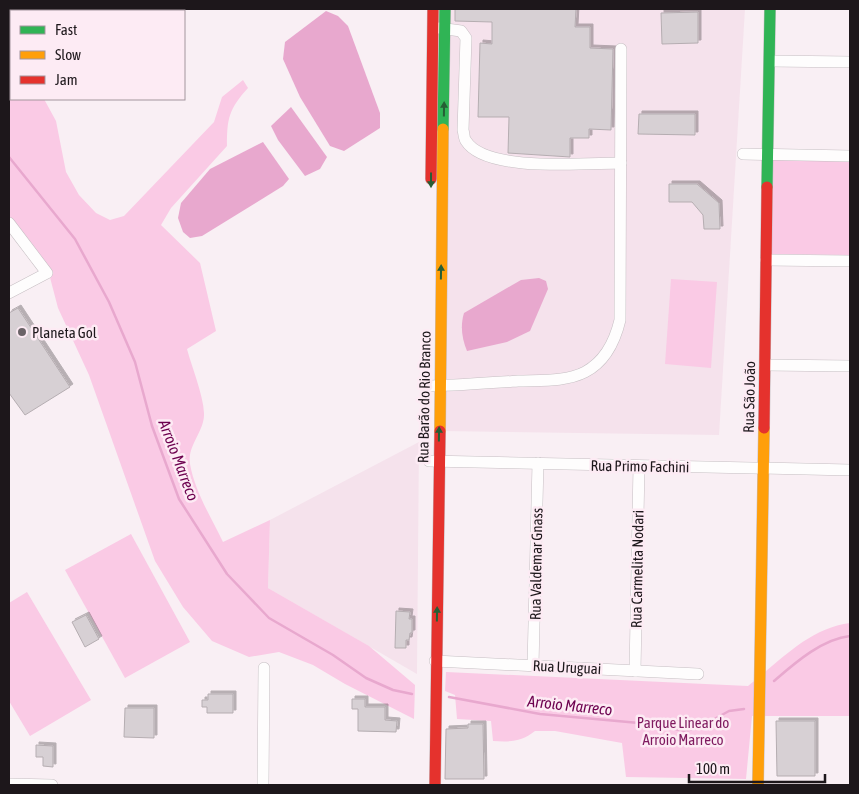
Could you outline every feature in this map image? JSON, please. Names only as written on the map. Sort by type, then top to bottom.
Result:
[{"type":"main road","name":"Rua Barão do Rio Branco","points":[[424,785],[436,661],[434,386],[437,148],[433,9]]},
{"type":"main road","name":"Rua Barão do Rio Branco","points":[[437,148],[445,9]]},
{"type":"main road","name":"Rua São João","points":[[758,785],[770,9]]},
{"type":"main road","name":"Rua Barão do Rio Branco","points":[[434,461],[430,726],[435,785]]},
{"type":"street","points":[[433,29],[445,28],[461,31],[466,38],[463,130],[466,141],[473,148],[505,162],[621,163]]},
{"type":"street","points":[[434,386],[562,378],[584,372],[600,362],[616,337],[620,320],[621,49]]},
{"type":"street","points":[[770,61],[850,62]]},
{"type":"street","points":[[743,154],[850,156]]},
{"type":"street","points":[[9,223],[47,273],[9,293]]},
{"type":"street","points":[[766,260],[850,261]]},
{"type":"street","points":[[765,365],[850,366]]},
{"type":"street","name":"Rua Primo Fachini","points":[[434,461],[850,470]]},
{"type":"street","name":"Rua Valdemar Gnass","points":[[533,666],[538,463]]},
{"type":"street","name":"Rua Carmelita Nodari","points":[[635,671],[639,466]]},
{"type":"street","name":"Rua Uruguai","points":[[436,661],[698,674]]},
{"type":"street","points":[[263,785],[264,668]]},
{"type":"street","points":[[9,784],[52,785]]},
{"type":"shaded area","points":[[451,9],[745,9],[719,435],[441,431]]},
{"type":"shaded area","points":[[326,11],[338,16],[348,26],[380,113],[380,128],[344,151],[330,146],[300,97],[283,59],[285,42]]},
{"type":"shaded area","points":[[291,107],[327,157],[320,169],[305,176],[278,140],[271,126]]},
{"type":"shaded area","points":[[263,142],[289,179],[283,186],[202,236],[190,238],[183,232],[178,218],[181,203],[210,169]]},
{"type":"shaded area","points":[[539,278],[546,281],[548,289],[530,331],[507,342],[467,351],[462,332],[464,313],[521,280]]},
{"type":"shaded area","points":[[419,442],[417,674],[268,588],[270,520]]},
{"type":"green space","points":[[9,53],[10,100],[45,100],[56,121],[66,172],[79,195],[96,213],[110,220],[124,216],[214,122],[222,97],[243,80],[248,88],[230,114],[227,146],[171,208],[161,225],[200,263],[216,331],[187,349],[200,389],[204,413],[202,426],[191,451],[190,464],[192,474],[204,504],[223,542],[270,520],[268,588],[369,646],[415,685],[414,719],[345,684],[313,665],[279,652],[249,657],[212,641],[183,607],[155,561],[89,375],[58,308],[47,266],[9,217]]},
{"type":"green space","points":[[773,159],[850,161],[850,255],[771,254]]},
{"type":"green space","points":[[671,279],[717,282],[711,368],[665,364]]},
{"type":"green space","points":[[131,534],[190,642],[125,678],[65,570]]},
{"type":"green space","points":[[27,592],[91,700],[30,736],[9,701],[9,603]]},
{"type":"green space","name":"Parque Linear do Arroio Marreco","points":[[850,623],[850,716],[752,716],[746,779],[626,777],[622,743],[555,731],[535,731],[515,741],[493,741],[491,721],[457,719],[455,695],[445,691],[446,672],[748,686],[808,639],[821,631]]},
{"type":"building","points":[[455,9],[576,9],[575,27],[590,27],[590,48],[613,49],[611,130],[589,129],[589,138],[570,138],[570,157],[508,153],[509,117],[478,117],[480,43],[492,44],[492,22],[455,21]]},
{"type":"building","points":[[698,12],[698,43],[662,44],[661,13]]},
{"type":"building","points":[[639,114],[695,114],[695,135],[638,134]]},
{"type":"building","points":[[669,184],[697,184],[719,203],[720,229],[704,229],[703,215],[692,202],[669,202]]},
{"type":"building","points":[[18,308],[70,387],[25,415],[9,393],[9,313]]},
{"type":"building","points":[[396,611],[410,612],[409,619],[412,619],[412,633],[410,633],[409,640],[406,640],[406,648],[395,648]]},
{"type":"building","points":[[86,615],[99,639],[85,647],[72,622]]},
{"type":"building","points":[[208,694],[233,694],[233,713],[207,713],[207,707],[202,707],[202,700],[208,700]]},
{"type":"building","points":[[352,699],[365,699],[365,707],[385,707],[385,720],[397,721],[396,732],[358,731],[358,709],[352,709]]},
{"type":"building","points":[[125,708],[154,708],[154,738],[124,737]]},
{"type":"building","points":[[776,721],[815,721],[815,776],[777,776]]},
{"type":"building","points":[[468,724],[483,724],[484,779],[445,779],[446,729],[468,728]]},
{"type":"building","points":[[36,745],[53,746],[53,767],[43,766],[43,757],[36,757]]},
{"type":"waterway","name":"Arroio Marreco","points":[[9,157],[75,239],[109,302],[135,362],[152,426],[179,499],[227,574],[269,618],[333,655],[366,678],[393,690],[412,694]]},
{"type":"waterway","name":"Arroio Marreco","points":[[774,681],[819,647],[850,636]]},
{"type":"waterway","name":"Arroio Marreco","points":[[449,697],[540,714],[650,724],[685,731],[698,728],[729,711],[744,709]]},
{"type":"traffic: fast","points":[[443,129],[445,9]]},
{"type":"traffic: fast","points":[[767,187],[770,9]]},
{"type":"traffic: slow","points":[[440,431],[443,129]]},
{"type":"traffic: slow","points":[[758,785],[764,428]]},
{"type":"traffic: jam","points":[[431,179],[433,9]]},
{"type":"traffic: jam","points":[[764,428],[767,187]]},
{"type":"traffic: jam","points":[[435,785],[440,431]]},
{"type":"place","name":"Planeta Gol","points":[[22,332]]}]
